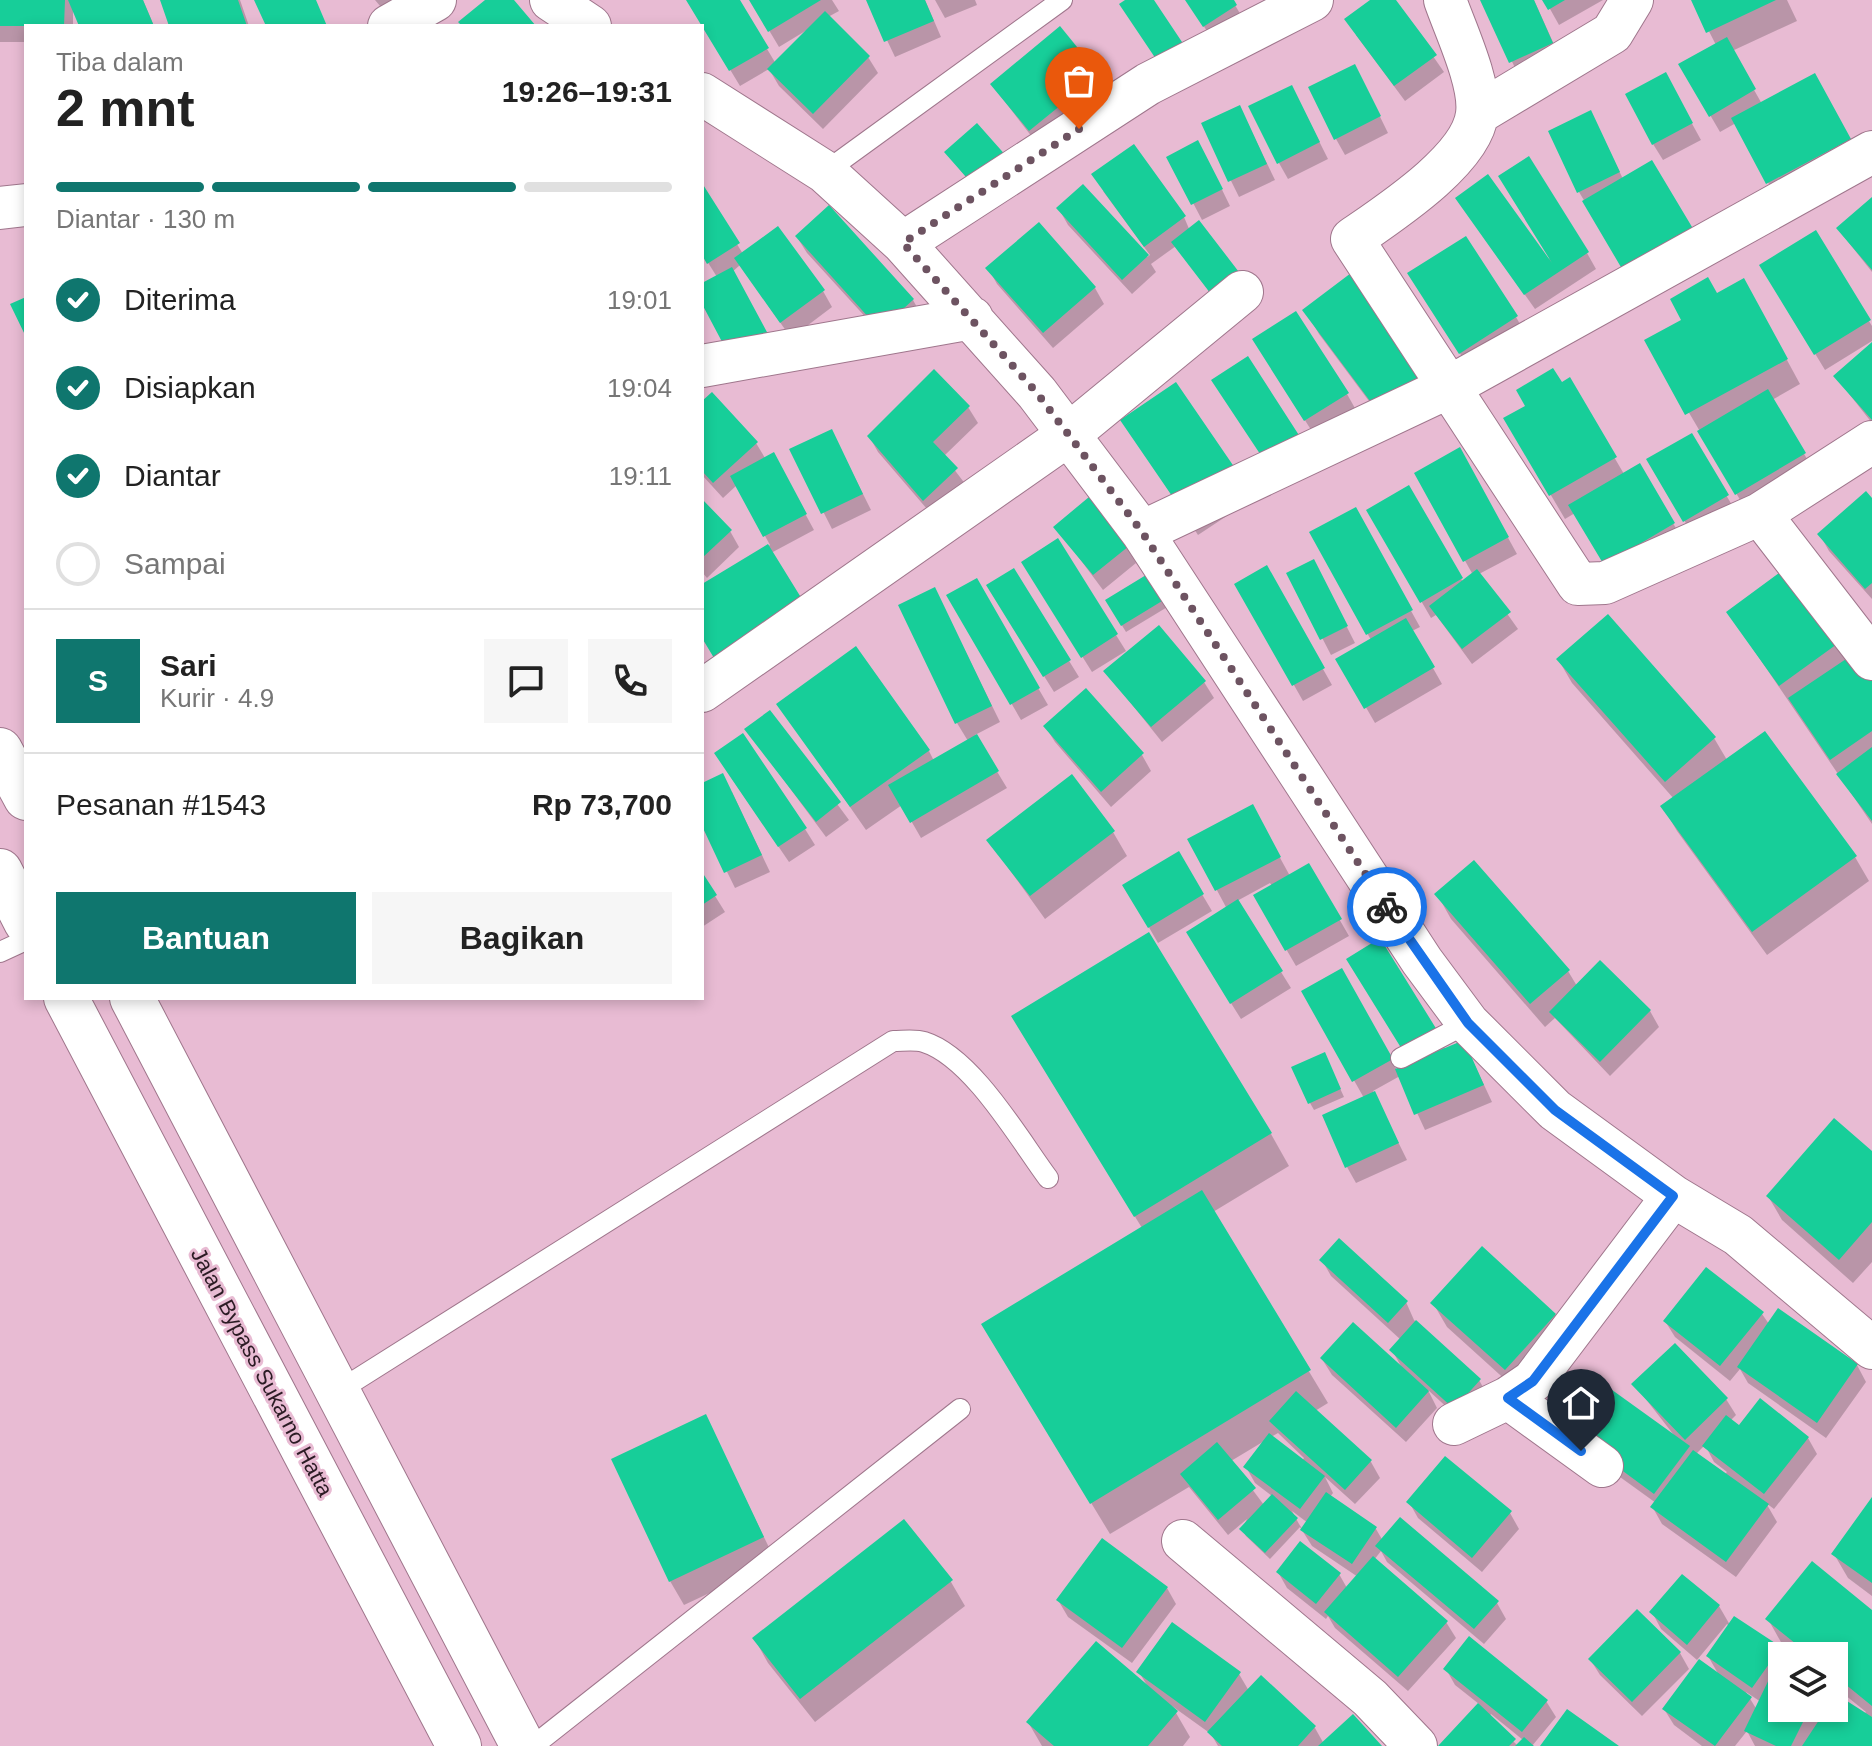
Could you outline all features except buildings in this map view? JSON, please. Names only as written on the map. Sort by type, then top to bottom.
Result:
[{"type":"highway","points":[[0,750],[24,794]]},
{"type":"highway","points":[[0,871],[24,918]]},
{"type":"highway","name":"Jalan Bypass Sukarno Hatta","points":[[67,1000],[459,1746]]},
{"type":"highway","points":[[133,1000],[340,1390],[523,1746]]},
{"type":"highway","points":[[172,1200],[196,1223],[217,1224],[228,1210],[231,1198],[226,1174]]},
{"type":"highway","points":[[227,1306],[222,1281],[234,1259],[260,1259],[280,1277]]},
{"type":"street","points":[[393,24],[435,0]]},
{"type":"street","points":[[551,0],[587,24]]},
{"type":"street","points":[[903,243],[1148,84],[1312,0]]},
{"type":"street","points":[[1445,0],[1471,75],[1477,114]]},
{"type":"street","points":[[1632,0],[1612,33],[1477,114],[1460,149],[1426,186],[1352,239],[1578,584],[1605,583],[1760,514],[1872,442]]},
{"type":"street","points":[[704,95],[825,172],[903,243],[972,318],[1142,532],[1422,961],[1468,1023],[1555,1110],[1673,1196],[1738,1235],[1872,1348]]},
{"type":"street","points":[[1142,532],[1449,387],[1872,152]]},
{"type":"street","points":[[0,208],[24,205]]},
{"type":"street","points":[[704,690],[1068,435],[1242,292]]},
{"type":"street","points":[[704,366],[972,318]]},
{"type":"street","points":[[1760,514],[1872,659]]},
{"type":"street","points":[[1454,1424],[1508,1398],[1533,1381],[1673,1196]]},
{"type":"street","points":[[1508,1398],[1602,1466]]},
{"type":"street","points":[[1183,1541],[1370,1698],[1416,1746]]},
{"type":"lane","points":[[825,172],[1062,0]]},
{"type":"lane","points":[[0,952],[24,941]]},
{"type":"lane","points":[[1401,1058],[1468,1023]]},
{"type":"lane","points":[[340,1390],[893,1041],[922,1041],[950,1055],[988,1097],[1048,1178]]},
{"type":"lane","points":[[533,1746],[960,1409]]},
{"type":"way so far","points":[[1079,129],[903,243],[1037,393],[1142,532],[1387,907]]},
{"type":"route","points":[[1387,907],[1468,1023],[1555,1110],[1673,1196],[1533,1381],[1508,1398],[1581,1451]]}]
